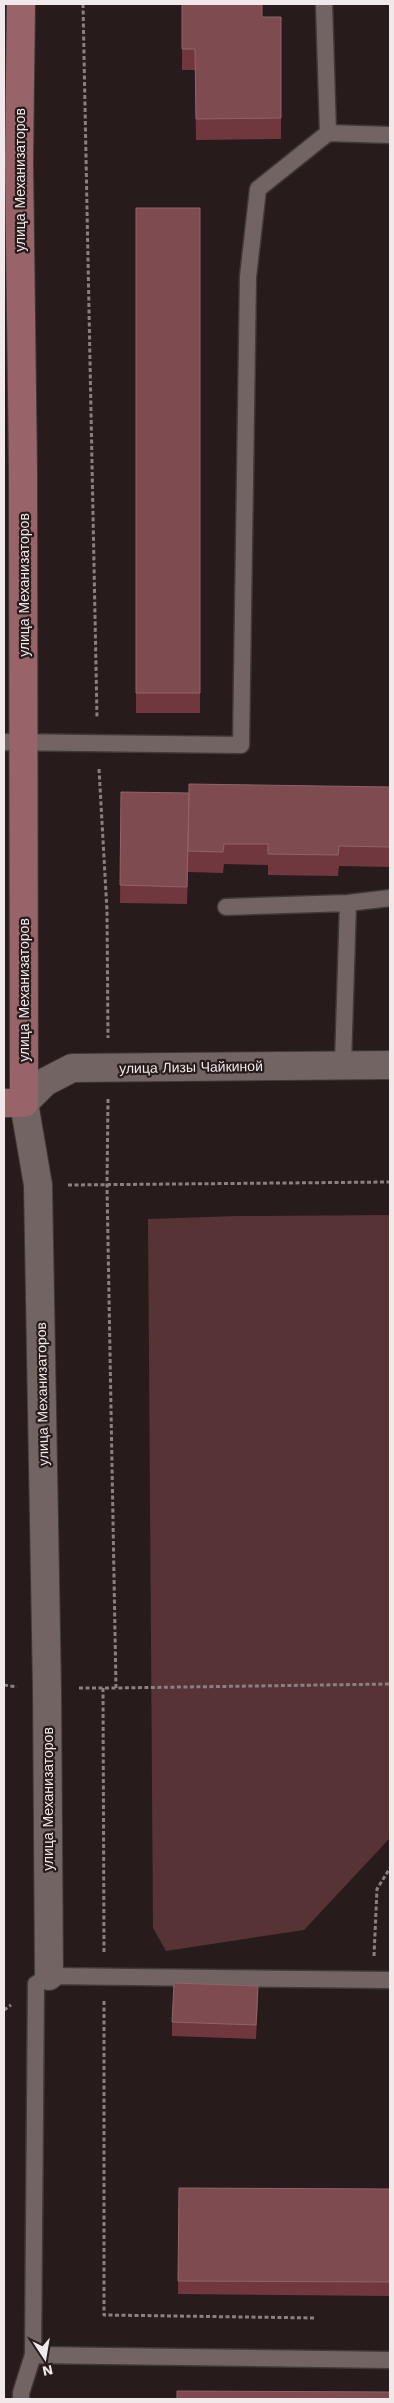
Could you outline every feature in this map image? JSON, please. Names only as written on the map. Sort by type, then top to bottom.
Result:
[{"type":"main road","name":"улица Механизаторов","points":[[14,1103],[11,161],[21,4]]},
{"type":"street","name":"улица Лизы Чайкиной","points":[[14,1103],[45,1082],[72,1068],[390,1065]]},
{"type":"street","name":"улица Механизаторов","points":[[14,1103],[38,1185],[49,1976]]},
{"type":"lane","points":[[324,4],[328,133]]},
{"type":"lane","points":[[14,743],[98,742],[242,745],[248,277],[258,189],[328,133],[390,135]]},
{"type":"lane","points":[[226,907],[348,903],[390,898]]},
{"type":"lane","points":[[343,1064],[348,903]]},
{"type":"lane","points":[[21,2399],[21,2393],[33,2354],[36,1984],[49,1976],[390,1980]]},
{"type":"lane","points":[[33,2354],[390,2360]]},
{"type":"path","points":[[83,4],[98,742],[107,910],[109,1068],[107,1185],[116,1688],[390,1684]]},
{"type":"path","points":[[38,1185],[390,1182]]},
{"type":"path","points":[[103,1688],[104,2315],[316,2318]]},
{"type":"path","points":[[373,1980],[377,1889],[390,1868]]},
{"type":"shaded area","points":[[390,1215],[390,1838],[304,1930],[166,1951],[153,1928],[148,1219],[237,1216]]},
{"type":"building","points":[[182,4],[262,4],[262,17],[281,17],[281,118],[196,119],[195,49],[182,49]]},
{"type":"building","points":[[136,208],[200,208],[200,693],[136,693]]},
{"type":"building","points":[[189,784],[390,787],[390,847],[339,846],[338,855],[268,854],[268,844],[224,844],[223,852],[188,851]]},
{"type":"building","points":[[121,792],[189,793],[187,887],[120,885]]},
{"type":"building","points":[[174,1983],[258,1986],[256,2025],[172,2022]]},
{"type":"building","points":[[179,2188],[390,2189],[390,2282],[178,2281]]},
{"type":"building","points":[[177,2391],[390,2392],[390,2399],[177,2399]]}]
